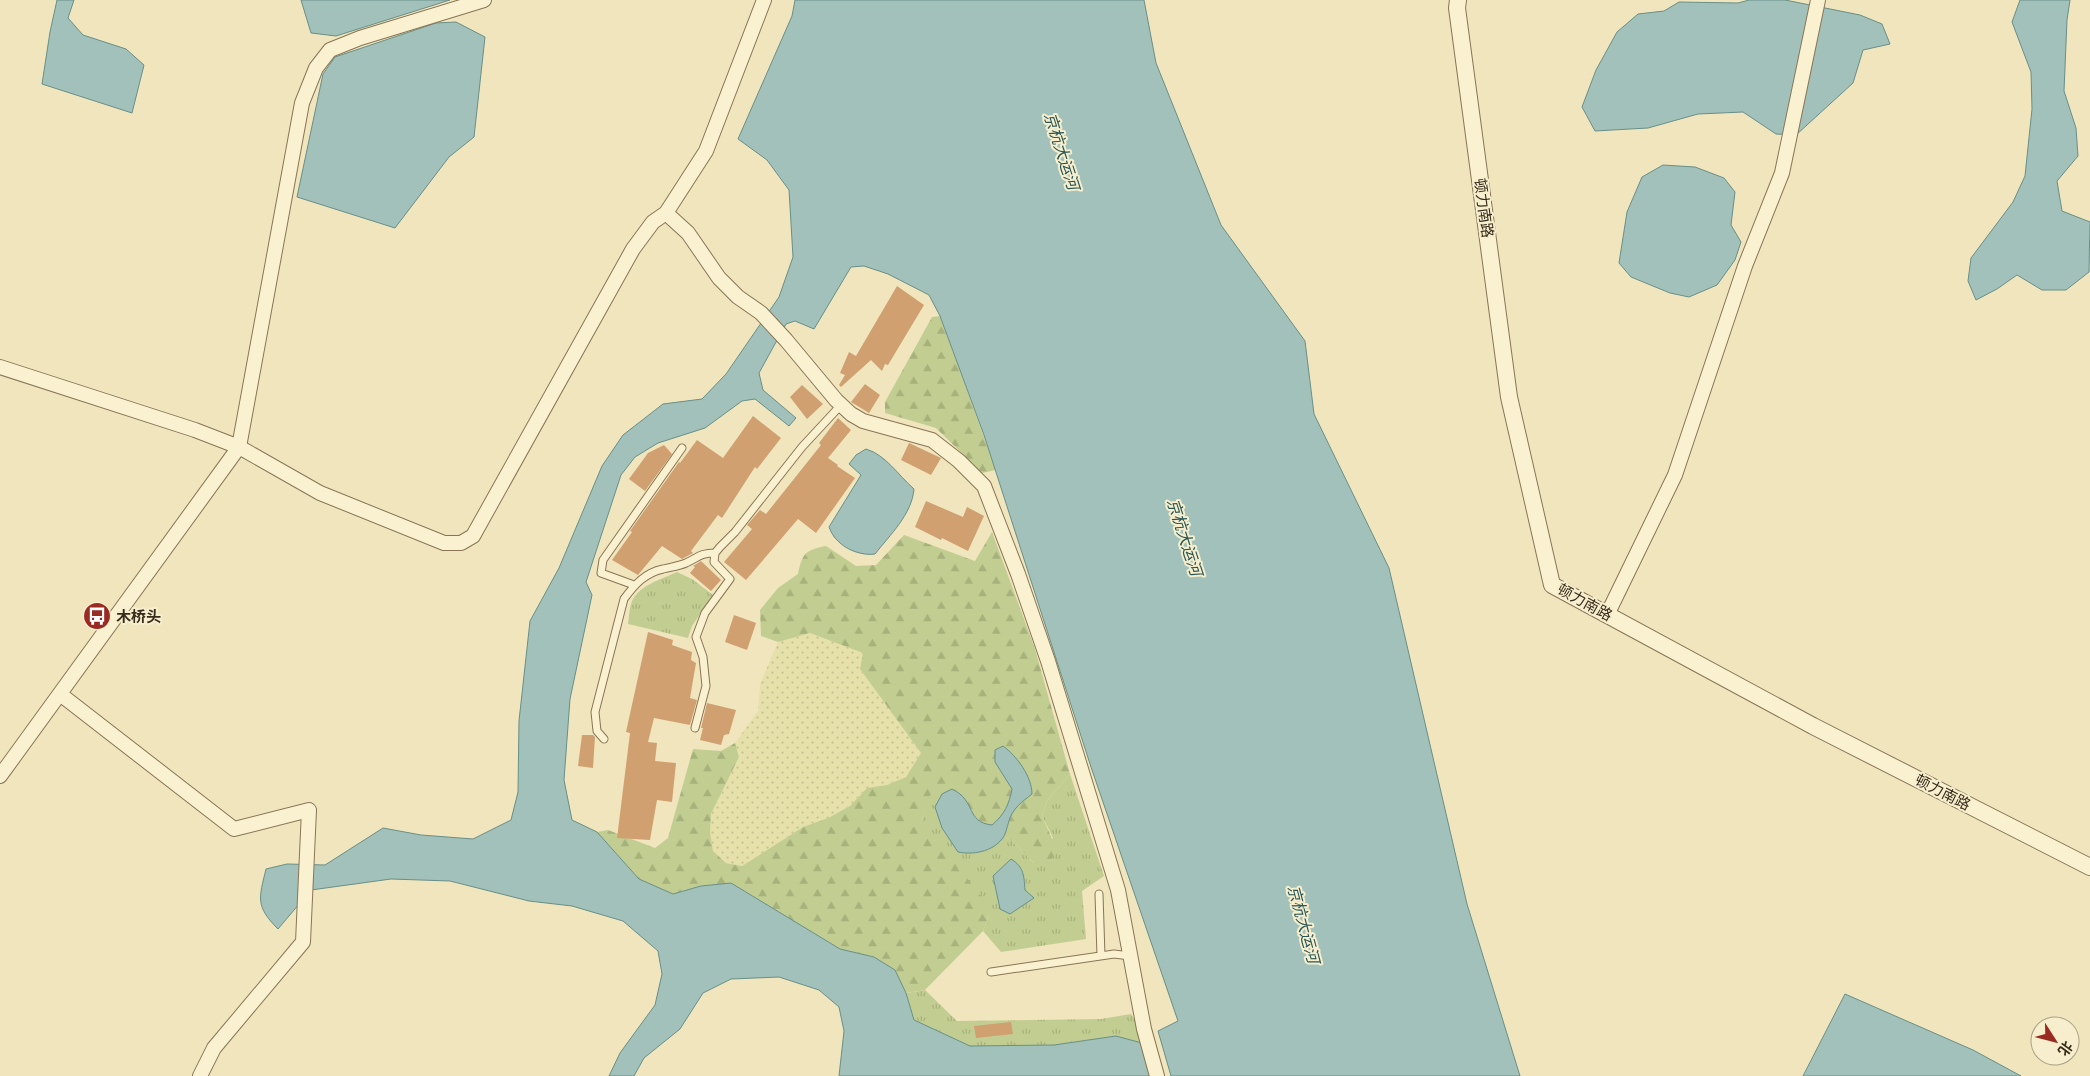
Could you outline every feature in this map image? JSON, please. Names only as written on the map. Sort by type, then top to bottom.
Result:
[{"type":"street","points":[[0,776],[239,447],[302,103],[316,68],[330,50],[360,38],[484,0]]},
{"type":"street","points":[[0,366],[195,430],[239,447],[320,493],[444,543],[461,543],[473,536],[633,249],[653,222],[666,213],[706,151],[764,0]]},
{"type":"street","name":"顿力南路","points":[[1458,0],[1458,18],[1509,397],[1552,585],[1813,726],[2090,867]]},
{"type":"street","points":[[1607,615],[1675,474],[1745,266],[1782,173],[1818,0]]},
{"type":"street","points":[[666,213],[688,233],[718,278],[738,297],[761,313],[841,405],[863,421],[932,440],[959,460],[984,486],[1018,574],[1048,661],[1118,890],[1144,1029],[1157,1076]]},
{"type":"street","points":[[60,694],[234,829],[309,810],[303,942],[214,1048],[200,1076]]},
{"type":"lane","points":[[695,728],[706,686],[703,657],[696,637],[705,613],[730,580],[714,562],[715,553],[735,532],[802,447],[841,405]]},
{"type":"lane","points":[[634,585],[601,573],[603,560],[682,448]]},
{"type":"lane","points":[[604,738],[597,730],[595,712],[624,599],[634,585],[644,576],[686,563],[702,553],[715,553]]},
{"type":"lane","points":[[1100,894],[1101,956]]},
{"type":"lane","points":[[991,972],[1114,954],[1130,956]]},
{"type":"shaded area","points":[[810,633],[864,653],[860,669],[921,753],[906,777],[887,785],[867,788],[850,806],[828,818],[803,827],[742,866],[726,863],[713,851],[710,832],[711,814],[739,757],[735,743],[758,711],[760,684],[778,642]]},
{"type":"green space","points":[[940,316],[996,470],[982,473],[936,428],[885,413],[885,402],[932,317]]},
{"type":"green space","points":[[992,532],[1035,649],[1070,774],[1047,801],[1042,816],[1058,852],[1049,862],[1034,863],[1005,837],[981,834],[950,781],[928,797],[922,819],[986,903],[989,915],[983,931],[925,990],[906,993],[895,970],[874,957],[840,949],[731,883],[701,886],[673,894],[639,879],[597,832],[608,830],[655,848],[668,838],[693,749],[721,751],[735,743],[739,757],[711,814],[710,832],[713,851],[726,863],[742,866],[803,827],[828,818],[850,806],[867,788],[887,785],[906,777],[921,753],[860,669],[863,653],[810,633],[778,642],[761,636],[760,610],[778,588],[798,574],[803,557],[813,549],[826,546],[856,566],[876,565],[904,535],[975,561]]},
{"type":"green space","points":[[677,572],[692,579],[713,595],[692,626],[688,638],[628,624],[631,604],[638,592],[650,584]]},
{"type":"green space","points":[[1070,774],[1104,876],[1082,891],[1086,939],[1001,952],[983,931],[989,915],[922,819],[927,797],[950,780],[981,834],[1005,837],[1034,863],[1053,838],[1042,816],[1047,801]]},
{"type":"green space","points":[[925,990],[957,1021],[1101,1019],[1131,1014],[1153,1046],[1116,1036],[1054,1045],[970,1046],[914,1020],[906,993]]},
{"type":"water","points":[[57,0],[74,0],[68,18],[83,35],[126,49],[144,65],[132,113],[42,84]]},
{"type":"water","points":[[301,0],[450,0],[336,36],[311,33]]},
{"type":"water","name":"京杭大运河","points":[[795,0],[1144,0],[1156,63],[1221,225],[1305,341],[1314,414],[1389,568],[1467,904],[1520,1076],[1171,1076],[1158,1031],[1178,1021],[1091,767],[984,435],[940,316],[929,295],[888,274],[864,266],[851,267],[814,329],[795,321],[786,324],[759,373],[763,390],[796,418],[789,426],[755,399],[742,401],[705,428],[658,443],[635,457],[621,475],[586,582],[592,595],[570,699],[564,780],[572,820],[597,832],[639,879],[673,894],[701,886],[731,883],[840,949],[874,957],[895,970],[906,993],[914,1020],[970,1046],[1054,1045],[1116,1036],[1153,1046],[1162,1076],[839,1076],[844,1031],[839,1007],[819,990],[779,977],[731,979],[703,993],[680,1029],[644,1058],[634,1076],[609,1076],[620,1053],[655,1005],[662,974],[658,951],[623,921],[572,906],[529,901],[450,881],[391,879],[311,890],[278,929],[265,914],[262,908],[261,895],[266,869],[287,864],[325,865],[383,828],[421,835],[473,839],[511,820],[518,792],[519,721],[530,621],[559,568],[602,466],[623,435],[663,404],[702,399],[726,374],[779,297],[793,257],[789,190],[767,160],[738,139],[792,16]]},
{"type":"water","points":[[1749,0],[1785,0],[1860,15],[1882,24],[1890,44],[1863,50],[1853,83],[1796,135],[1776,134],[1743,112],[1698,114],[1648,128],[1595,131],[1582,107],[1596,70],[1617,32],[1638,14],[1664,11],[1679,2],[1738,3]]},
{"type":"water","points":[[2020,0],[2070,0],[2067,20],[2064,91],[2076,128],[2078,156],[2057,181],[2062,211],[2090,222],[2089,272],[2066,290],[2042,290],[2017,275],[1997,289],[1976,300],[1968,281],[1971,258],[2013,202],[2025,176],[2032,109],[2031,72],[2012,22]]},
{"type":"water","points":[[456,22],[485,37],[474,137],[449,157],[395,228],[297,197],[323,74],[335,57],[436,23]]},
{"type":"water","points":[[1663,165],[1695,167],[1724,178],[1735,192],[1731,225],[1741,242],[1735,260],[1717,285],[1689,297],[1670,293],[1631,277],[1619,263],[1627,212],[1642,177]]},
{"type":"water","points":[[866,449],[886,461],[914,489],[905,516],[875,554],[850,550],[835,538],[829,527],[861,475],[849,464],[856,455]]},
{"type":"water","points":[[1003,746],[1023,767],[1027,774],[1032,794],[1018,806],[1010,817],[1002,839],[993,847],[982,852],[958,852],[942,828],[935,807],[942,794],[952,789],[965,799],[978,820],[992,825],[1006,809],[1012,789],[995,762],[995,750]]},
{"type":"water","points":[[1011,859],[1019,865],[1024,876],[1025,890],[1034,898],[1010,914],[1000,909],[993,876]]},
{"type":"water","points":[[1845,994],[1973,1050],[2021,1076],[1803,1076]]},
{"type":"building","points":[[897,286],[924,305],[888,365],[885,364],[882,371],[871,360],[841,387],[839,385],[845,375],[840,373],[849,352],[856,356]]},
{"type":"building","points":[[865,384],[880,395],[869,413],[851,402]]},
{"type":"building","points":[[802,385],[823,404],[807,419],[790,397]]},
{"type":"building","points":[[753,416],[781,438],[757,469],[755,467],[722,518],[718,515],[691,551],[693,553],[682,559],[662,546],[638,575],[612,560],[632,532],[630,531],[697,440],[723,458]]},
{"type":"building","points":[[838,418],[851,430],[828,458],[855,478],[816,533],[798,519],[746,580],[724,562],[752,529],[747,525],[760,510],[766,514],[821,445],[819,443]]},
{"type":"building","points":[[909,443],[941,458],[931,475],[901,460]]},
{"type":"building","points":[[664,445],[672,454],[645,491],[629,479],[648,453]]},
{"type":"building","points":[[926,501],[963,517],[967,507],[984,516],[968,551],[915,527]]},
{"type":"building","points":[[701,561],[721,580],[711,591],[690,573],[695,567],[693,566]]},
{"type":"building","points":[[734,615],[756,623],[747,650],[725,642]]},
{"type":"building","points":[[648,632],[673,640],[672,645],[692,652],[691,660],[696,663],[690,698],[697,700],[690,725],[654,718],[648,742],[657,743],[655,761],[676,763],[672,802],[657,800],[650,840],[617,838],[630,733],[626,732]]},
{"type":"building","points":[[707,703],[736,710],[729,734],[724,735],[721,745],[700,740]]},
{"type":"building","points":[[582,735],[593,735],[595,737],[593,768],[578,766]]},
{"type":"building","points":[[1011,1022],[1013,1034],[976,1038],[974,1026]]},
{"type":"place","name":"木桥头","points":[[97,616]]}]
